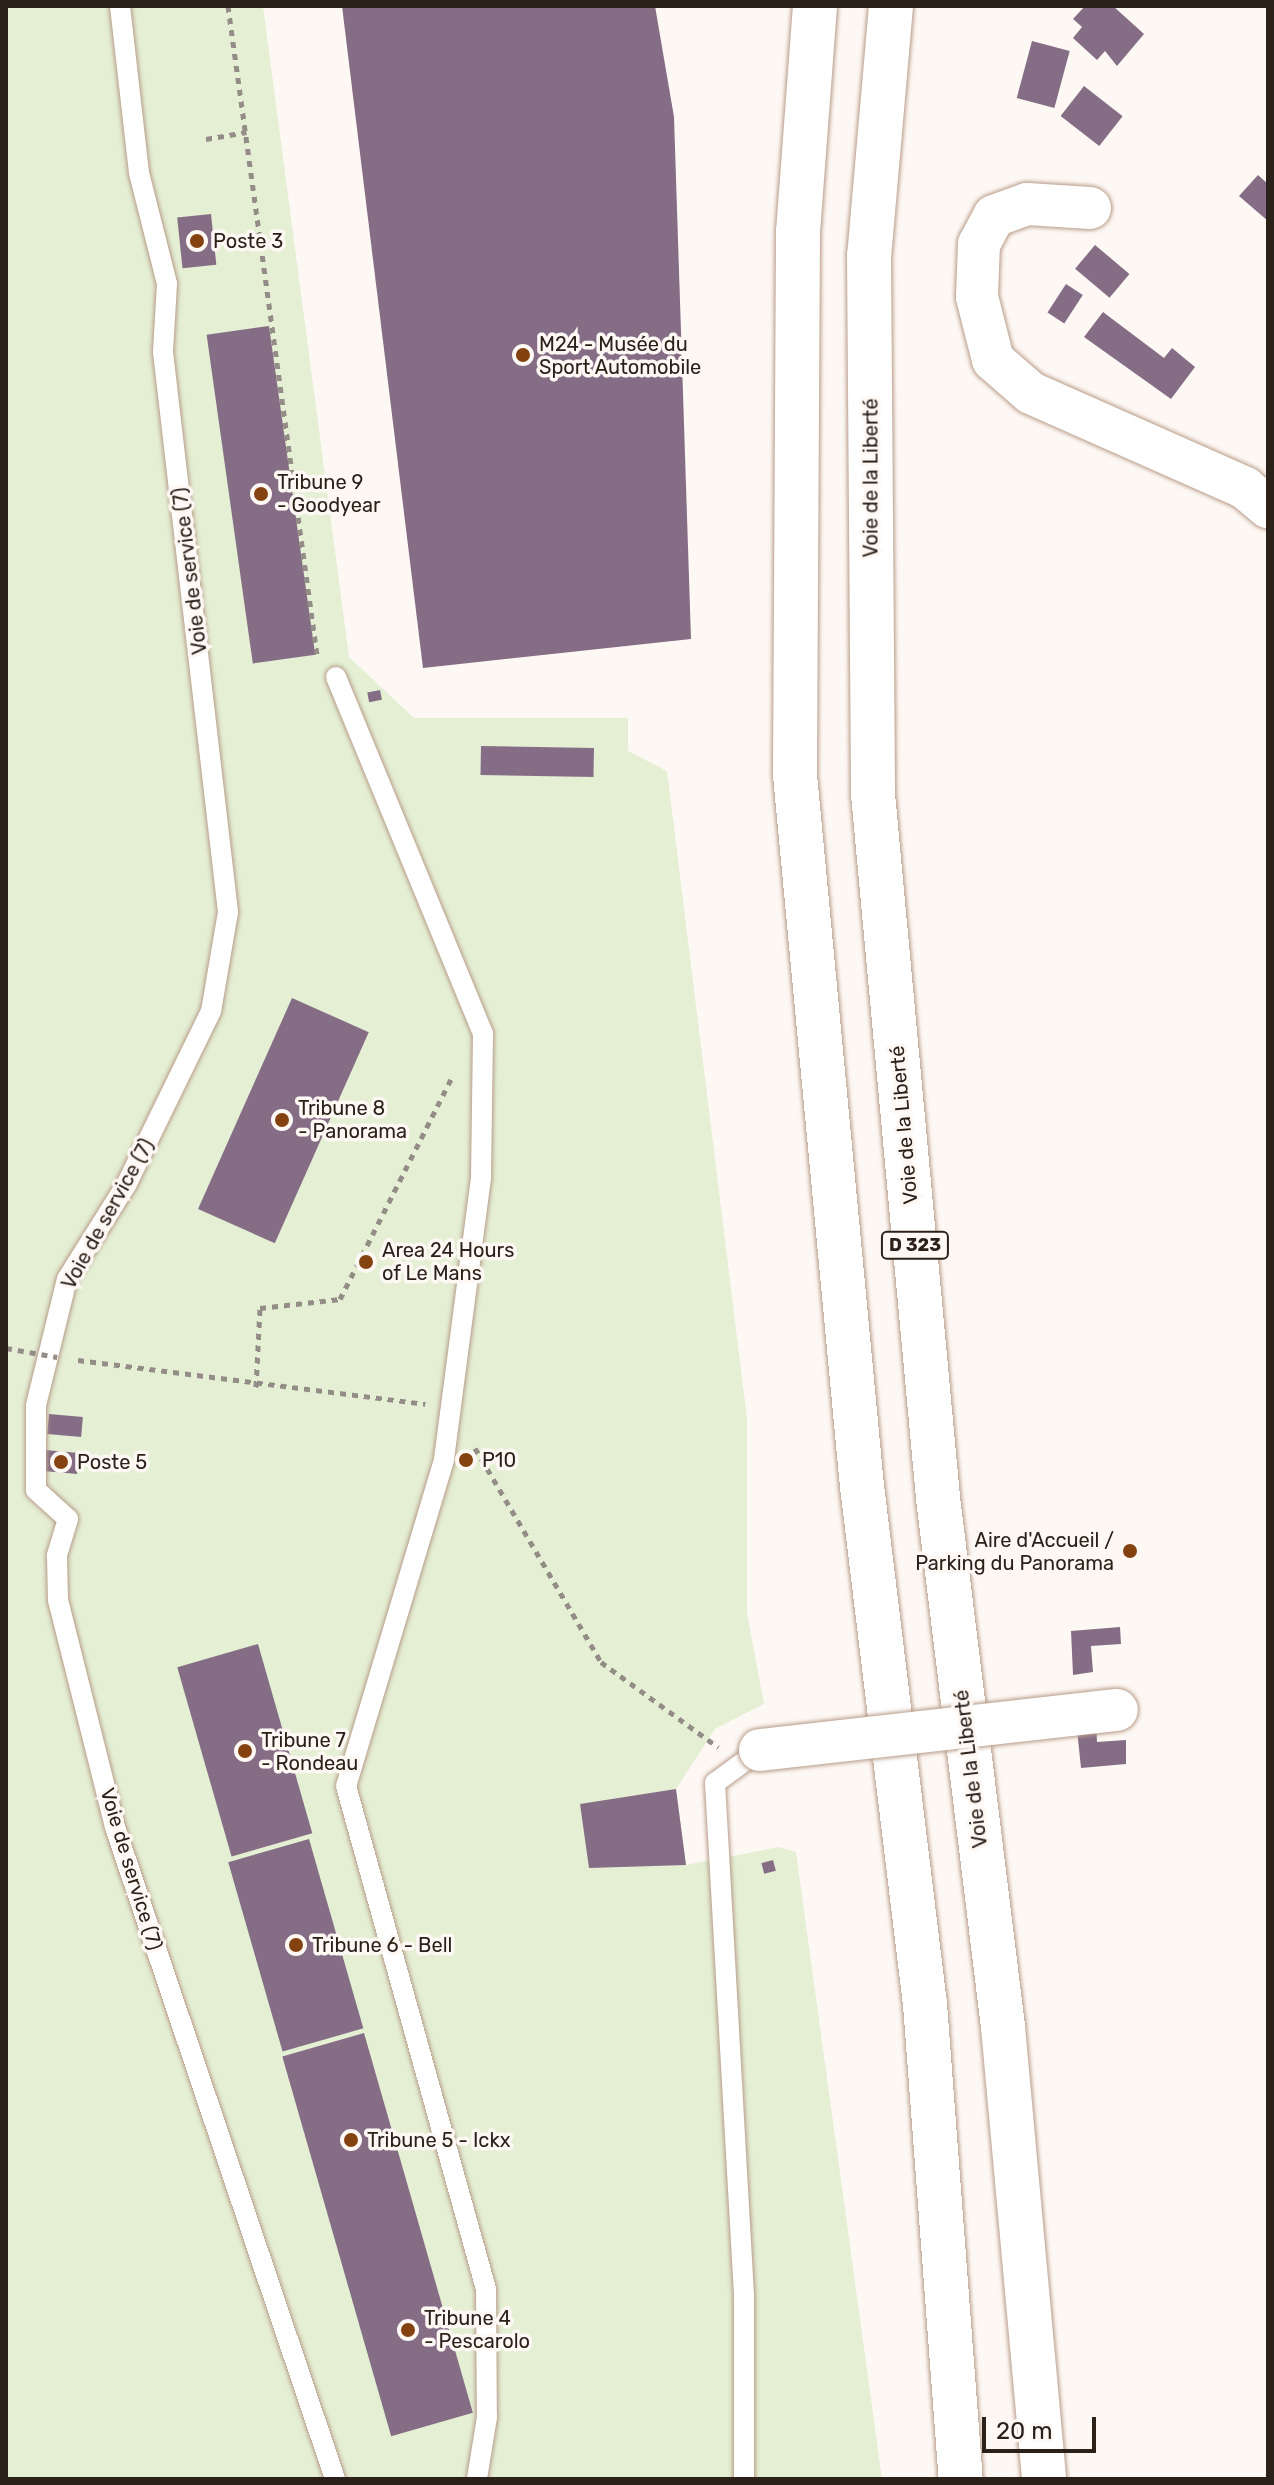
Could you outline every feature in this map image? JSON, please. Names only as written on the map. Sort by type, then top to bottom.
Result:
[{"type":"highway","points":[[815,6],[798,232],[795,775],[862,1486],[925,2004],[961,2479]]},
{"type":"highway","name":"Voie de la Liberté","points":[[891,6],[869,255],[873,794],[938,1498],[1003,2027],[1044,2479]]},
{"type":"street","points":[[1090,208],[1027,204],[994,216],[979,244],[977,297],[993,360],[1031,393],[1245,488],[1268,507]]},
{"type":"street","points":[[748,1755],[1117,1710]]},
{"type":"lane","name":"Voie de service (7)","points":[[120,6],[139,173],[167,284],[163,352],[228,912],[211,1011],[156,1129],[63,1292],[36,1405],[36,1490],[68,1519],[57,1556],[58,1600],[115,1827],[335,2479]]},
{"type":"lane","points":[[336,677],[483,1034],[481,1178],[444,1460],[346,1786],[486,2289],[487,2417],[477,2479]]},
{"type":"lane","points":[[744,2479],[748,2447],[715,1865],[715,1783],[748,1755]]},
{"type":"lane","points":[[748,2447],[756,2479]]},
{"type":"path","points":[[206,139],[246,132]]},
{"type":"path","points":[[6,1348],[169,1375],[451,1406],[601,1662],[748,1755]]},
{"type":"green space","name":"Area 24 Hours of Le Mans","points":[[6,6],[263,6],[349,657],[414,718],[628,718],[628,751],[667,771],[747,1418],[747,1613],[764,1704],[715,1729],[676,1789],[686,1865],[779,1847],[796,1852],[882,2479],[6,2479]]},
{"type":"building","name":"M24 - Musée du Sport Automobile","points":[[342,6],[655,6],[674,117],[691,639],[423,668]]},
{"type":"building","points":[[1085,6],[1113,6],[1144,34],[1117,66],[1105,51],[1097,60],[1073,38],[1082,27],[1073,19]]},
{"type":"building","points":[[1032,41],[1070,51],[1054,108],[1017,98]]},
{"type":"building","points":[[1084,86],[1123,116],[1099,146],[1061,116]]},
{"type":"building","points":[[1258,175],[1268,184],[1268,221],[1239,196]]},
{"type":"building","name":"Poste 3","points":[[211,214],[216,265],[183,268],[177,218]]},
{"type":"building","points":[[1095,245],[1129,274],[1110,298],[1075,269]]},
{"type":"building","points":[[1066,284],[1083,295],[1064,323],[1047,313]]},
{"type":"building","points":[[1103,312],[1164,358],[1172,348],[1195,367],[1171,399],[1084,337]]},
{"type":"building","name":"Tribune 9 - Goodyear","points":[[269,326],[315,655],[253,664],[207,335]]},
{"type":"building","points":[[380,690],[382,700],[369,702],[367,692]]},
{"type":"building","points":[[481,746],[594,748],[593,777],[480,775]]},
{"type":"building","name":"Tribune 8 - Panorama","points":[[292,998],[369,1032],[275,1243],[198,1209]]},
{"type":"building","points":[[49,1414],[83,1417],[81,1437],[47,1434]]},
{"type":"building","name":"Poste 5","points":[[45,1450],[79,1453],[77,1474],[43,1471]]},
{"type":"building","points":[[1120,1627],[1121,1644],[1091,1646],[1093,1672],[1073,1675],[1071,1631]]},
{"type":"building","name":"Tribune 7 - Rondeau","points":[[258,1644],[312,1833],[232,1857],[177,1667]]},
{"type":"building","points":[[1096,1719],[1097,1742],[1126,1740],[1126,1764],[1081,1768],[1076,1720]]},
{"type":"building","points":[[676,1789],[686,1865],[589,1868],[580,1804]]},
{"type":"building","name":"Tribune 6 - Bell","points":[[309,1839],[363,2028],[283,2052],[228,1862]]},
{"type":"building","points":[[773,1860],[776,1871],[764,1874],[761,1863]]},
{"type":"building","points":[[364,2033],[473,2413],[391,2436],[282,2056]]},
{"type":"place","name":"Poste 3","points":[[197,241]]},
{"type":"place","name":"M24 - Musée du Sport Automobile","points":[[523,355]]},
{"type":"place","name":"Tribune 9 - Goodyear","points":[[261,494]]},
{"type":"place","name":"Tribune 8 - Panorama","points":[[282,1120]]},
{"type":"place","name":"Area 24 Hours of Le Mans","points":[[366,1262]]},
{"type":"place","name":"P10","points":[[466,1460]]},
{"type":"place","name":"Poste 5","points":[[61,1462]]},
{"type":"place","name":"Aire d'Accueil / Parking du Panorama","points":[[1130,1551]]},
{"type":"place","name":"Tribune 7 - Rondeau","points":[[245,1751]]},
{"type":"place","name":"Tribune 6 - Bell","points":[[296,1945]]},
{"type":"place","name":"Tribune 5 - Ickx","points":[[351,2140]]},
{"type":"place","name":"Tribune 4 - Pescarolo","points":[[408,2330]]}]
